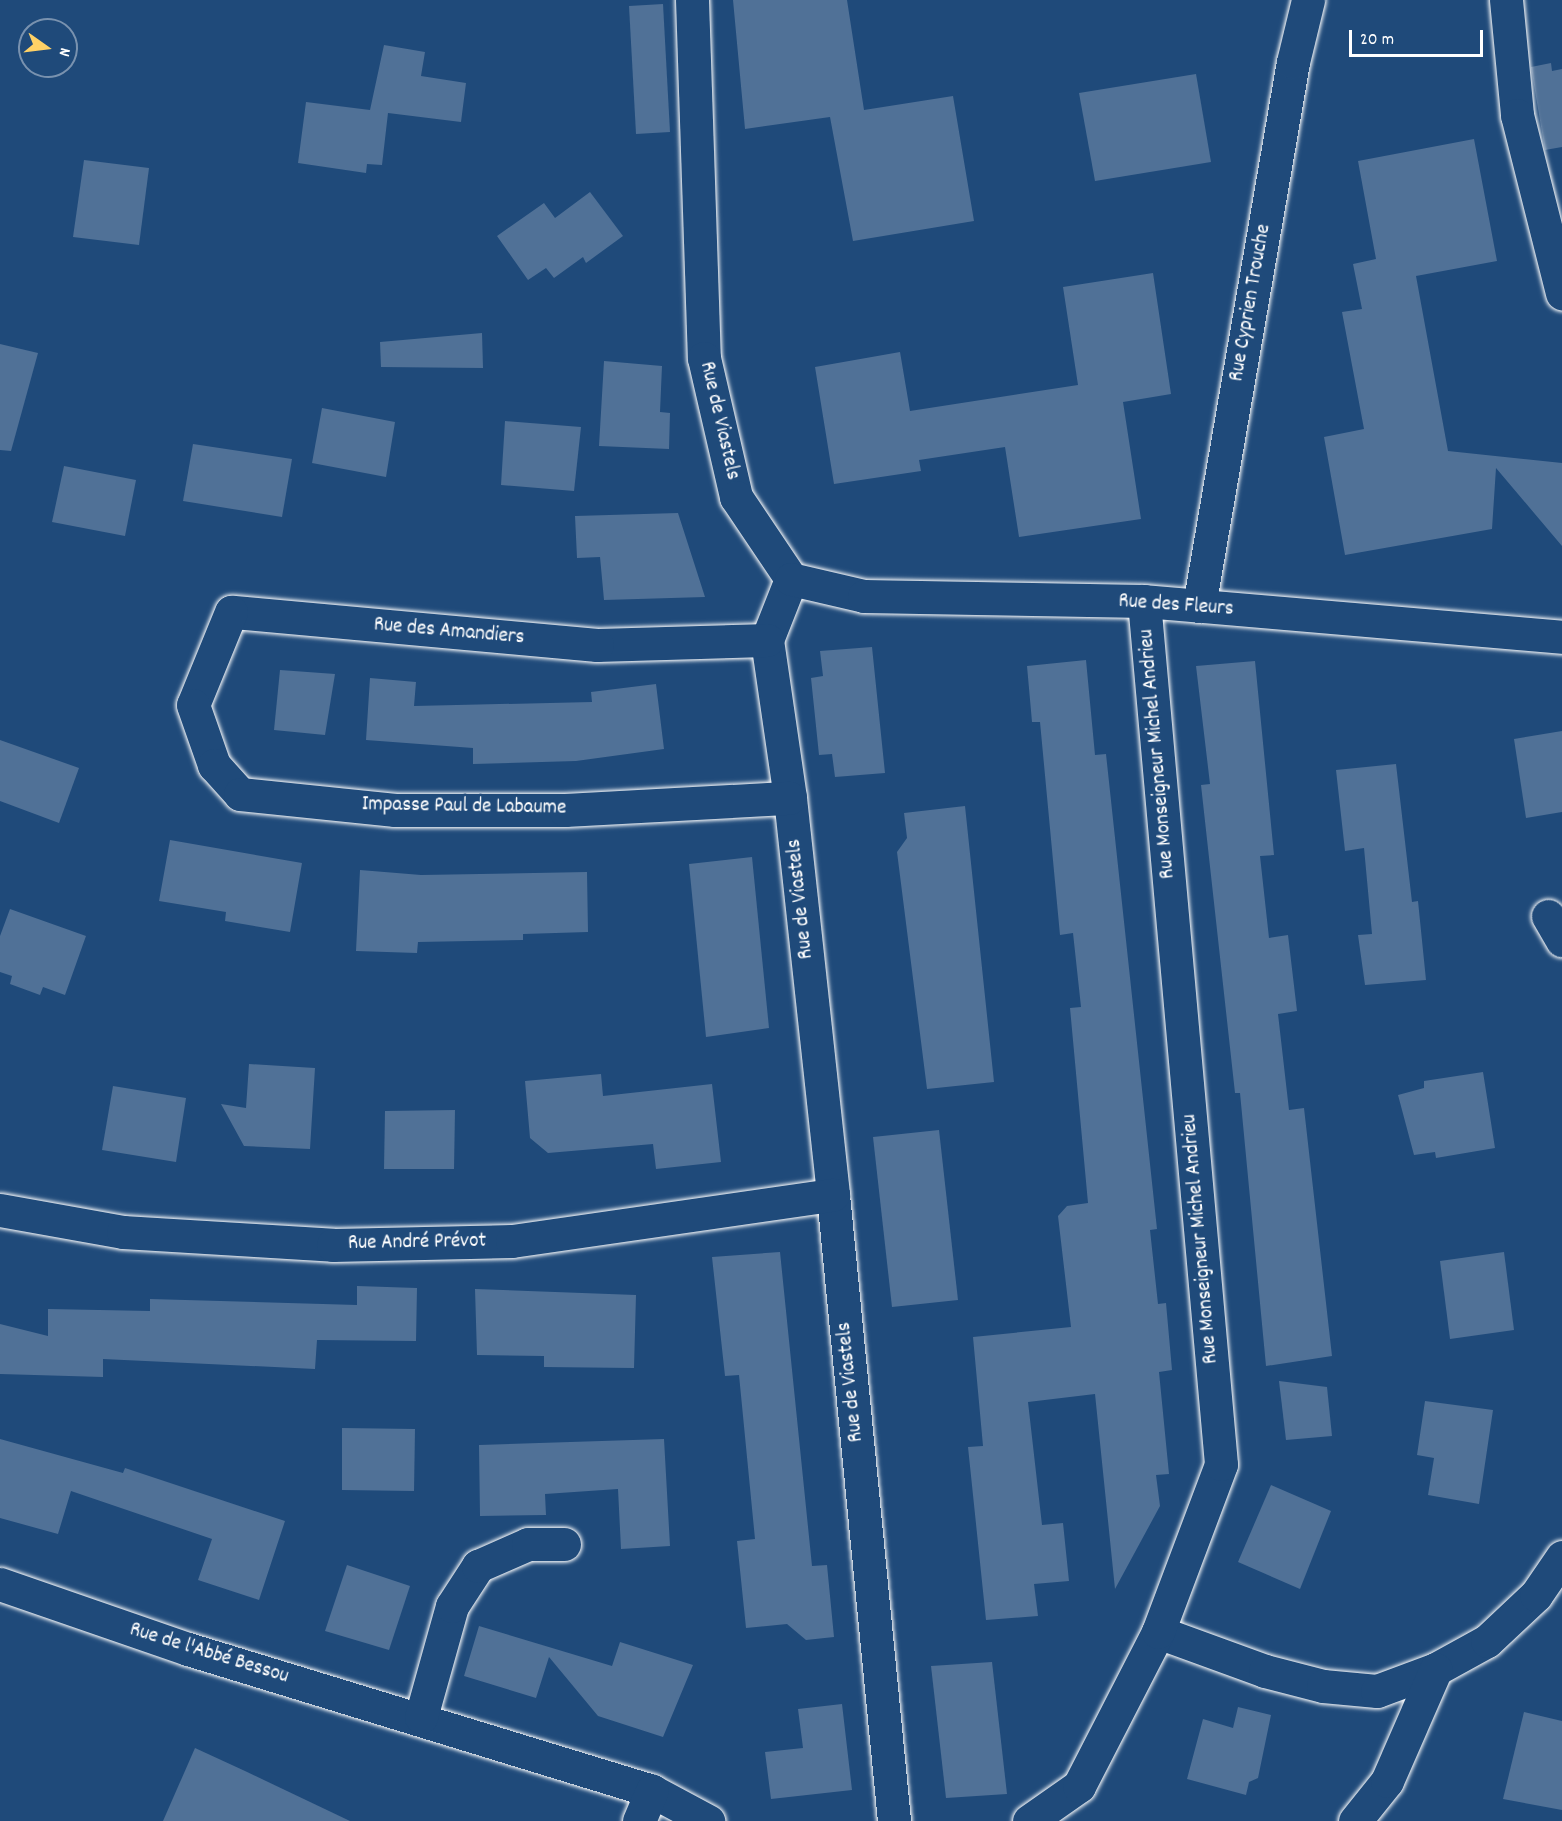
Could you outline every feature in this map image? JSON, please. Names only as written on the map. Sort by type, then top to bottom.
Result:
[{"type":"street","name":"Rue de Viastels","points":[[692,0],[704,358],[736,497],[791,579],[767,640],[790,798],[833,1195],[894,1821]]},
{"type":"street","name":"Rue Cyprien Trouche","points":[[1199,606],[1293,62],[1308,0]]},
{"type":"street","points":[[1506,0],[1517,115],[1562,293]]},
{"type":"street","name":"Rue des Fleurs","points":[[791,579],[864,596],[1144,601],[1562,637]]},
{"type":"street","name":"Rue Monseigneur Michel Andrieu","points":[[1029,1821],[1079,1786],[1158,1632],[1221,1464],[1144,601]]},
{"type":"street","name":"Rue des Amandiers","points":[[194,705],[231,612],[597,645],[767,640]]},
{"type":"street","name":"Impasse Paul de Labaume","points":[[194,705],[214,765],[240,794],[395,810],[565,810],[790,798]]},
{"type":"street","name":"Rue André Prévot","points":[[0,1210],[123,1232],[333,1245],[512,1241],[833,1195]]},
{"type":"street","points":[[421,1717],[452,1606],[477,1566],[528,1544],[564,1544]]},
{"type":"street","points":[[1158,1632],[1266,1671],[1323,1686],[1377,1691],[1436,1669],[1486,1641],[1536,1595],[1562,1557]]},
{"type":"street","name":"Rue de l'Abbé Bessou","points":[[0,1584],[188,1649],[421,1717],[652,1791],[708,1821]]},
{"type":"street","points":[[1355,1821],[1387,1781],[1436,1669]]},
{"type":"street","points":[[639,1821],[652,1791]]},
{"type":"building","points":[[733,0],[847,0],[864,110],[953,96],[974,221],[853,241],[830,117],[745,129]]},
{"type":"building","points":[[663,4],[670,132],[636,134],[629,6]]},
{"type":"building","points":[[384,45],[425,52],[421,76],[466,83],[461,122],[388,113],[382,165],[367,164],[366,173],[298,163],[306,102],[370,110]]},
{"type":"building","points":[[1551,63],[1552,71],[1562,69],[1562,147],[1545,150],[1531,67]]},
{"type":"building","points":[[1196,74],[1211,162],[1095,181],[1079,93]]},
{"type":"building","points":[[1474,139],[1497,261],[1416,276],[1448,451],[1562,463],[1562,546],[1496,468],[1492,529],[1345,555],[1324,437],[1364,429],[1342,312],[1362,309],[1353,264],[1376,259],[1358,161]]},
{"type":"building","points":[[84,160],[149,168],[139,245],[73,237]]},
{"type":"building","points":[[590,192],[623,236],[586,263],[583,257],[554,278],[546,268],[528,280],[497,236],[544,203],[555,218]]},
{"type":"building","points":[[1153,273],[1171,394],[1123,402],[1141,519],[1019,537],[1005,447],[919,460],[921,471],[834,484],[815,367],[900,352],[910,411],[1078,385],[1063,287]]},
{"type":"building","points":[[482,333],[483,368],[381,367],[380,342]]},
{"type":"building","points":[[0,344],[38,353],[11,451],[0,450]]},
{"type":"building","points":[[604,361],[662,366],[660,412],[670,413],[669,449],[599,446]]},
{"type":"building","points":[[322,408],[395,422],[386,477],[312,463]]},
{"type":"building","points":[[505,421],[581,427],[574,491],[501,485]]},
{"type":"building","points":[[193,444],[292,459],[282,517],[183,501]]},
{"type":"building","points":[[64,466],[136,480],[125,536],[52,522]]},
{"type":"building","points":[[678,513],[705,597],[604,600],[600,557],[577,558],[575,516]]},
{"type":"building","points":[[872,647],[885,773],[835,777],[832,754],[819,755],[811,678],[823,676],[820,651]]},
{"type":"building","points":[[1086,660],[1095,755],[1106,754],[1157,1229],[1150,1230],[1158,1304],[1166,1303],[1172,1370],[1159,1372],[1169,1474],[1156,1475],[1160,1506],[1115,1589],[1095,1394],[1028,1402],[1042,1525],[1063,1523],[1069,1581],[1034,1584],[1038,1616],[986,1620],[968,1447],[983,1446],[973,1337],[1071,1327],[1058,1216],[1067,1206],[1088,1203],[1070,1008],[1081,1007],[1073,933],[1060,935],[1040,722],[1032,722],[1027,666]]},
{"type":"building","points":[[1255,661],[1274,855],[1260,856],[1269,938],[1288,935],[1297,1011],[1278,1014],[1289,1110],[1304,1108],[1332,1356],[1266,1366],[1240,1093],[1235,1093],[1201,785],[1210,784],[1196,666]]},
{"type":"building","points":[[280,670],[335,674],[325,735],[274,730]]},
{"type":"building","points":[[370,678],[416,682],[414,706],[592,702],[591,692],[656,684],[664,749],[576,761],[473,764],[473,748],[366,740]]},
{"type":"building","points":[[1562,731],[1562,812],[1526,818],[1514,739]]},
{"type":"building","points":[[0,740],[79,768],[59,823],[0,801]]},
{"type":"building","points":[[1396,764],[1412,902],[1418,901],[1426,980],[1365,985],[1358,935],[1372,934],[1364,848],[1345,851],[1336,770]]},
{"type":"building","points":[[965,806],[994,1082],[927,1089],[897,852],[907,838],[904,813]]},
{"type":"building","points":[[170,840],[302,863],[290,932],[225,921],[226,912],[159,901]]},
{"type":"building","points":[[752,857],[769,1028],[706,1037],[689,864]]},
{"type":"building","points":[[360,870],[421,875],[587,872],[588,932],[523,934],[523,940],[418,942],[417,953],[356,951]]},
{"type":"building","points":[[10,909],[86,936],[65,995],[43,987],[40,995],[10,984],[12,976],[0,972],[0,936]]},
{"type":"building","points":[[249,1064],[315,1068],[310,1149],[244,1146],[221,1104],[246,1108]]},
{"type":"building","points":[[1483,1072],[1495,1148],[1436,1158],[1435,1152],[1414,1155],[1398,1095],[1424,1088],[1424,1081]]},
{"type":"building","points":[[601,1074],[603,1096],[712,1084],[721,1162],[656,1169],[653,1144],[548,1153],[530,1138],[525,1081]]},
{"type":"building","points":[[113,1086],[186,1098],[176,1162],[102,1150]]},
{"type":"building","points":[[455,1110],[454,1169],[384,1169],[385,1111]]},
{"type":"building","points":[[939,1130],[958,1300],[892,1307],[873,1137]]},
{"type":"building","points":[[780,1252],[812,1566],[827,1565],[834,1637],[806,1640],[787,1624],[746,1628],[737,1541],[755,1539],[739,1375],[725,1376],[712,1257]]},
{"type":"building","points":[[1504,1252],[1514,1330],[1450,1339],[1440,1261]]},
{"type":"building","points":[[357,1286],[417,1288],[416,1341],[317,1340],[315,1369],[103,1359],[103,1377],[0,1374],[0,1324],[48,1336],[48,1309],[150,1311],[150,1299],[357,1305]]},
{"type":"building","points":[[475,1289],[636,1295],[634,1368],[544,1367],[544,1356],[477,1355]]},
{"type":"building","points":[[1279,1381],[1327,1387],[1332,1436],[1286,1440]]},
{"type":"building","points":[[1425,1401],[1493,1410],[1479,1504],[1428,1495],[1434,1458],[1417,1455]]},
{"type":"building","points":[[342,1428],[415,1429],[414,1491],[342,1490]]},
{"type":"building","points":[[0,1439],[123,1473],[125,1468],[285,1521],[259,1600],[198,1580],[212,1539],[71,1491],[58,1534],[0,1518]]},
{"type":"building","points":[[664,1439],[670,1546],[621,1549],[618,1489],[545,1494],[546,1515],[480,1516],[479,1445]]},
{"type":"building","points":[[1271,1485],[1331,1511],[1300,1589],[1238,1562]]},
{"type":"building","points":[[347,1565],[410,1586],[389,1650],[325,1631]]},
{"type":"building","points":[[479,1626],[612,1666],[620,1642],[693,1665],[663,1737],[598,1716],[549,1657],[536,1698],[464,1676]]},
{"type":"building","points":[[992,1662],[1007,1794],[946,1798],[931,1666]]},
{"type":"building","points":[[842,1704],[852,1790],[771,1799],[765,1752],[803,1748],[798,1709]]},
{"type":"building","points":[[1238,1707],[1271,1715],[1258,1778],[1249,1782],[1246,1795],[1187,1779],[1203,1719],[1233,1728]]},
{"type":"building","points":[[1524,1712],[1562,1721],[1562,1810],[1503,1799]]},
{"type":"building","points":[[195,1748],[245,1771],[350,1821],[163,1821]]}]
